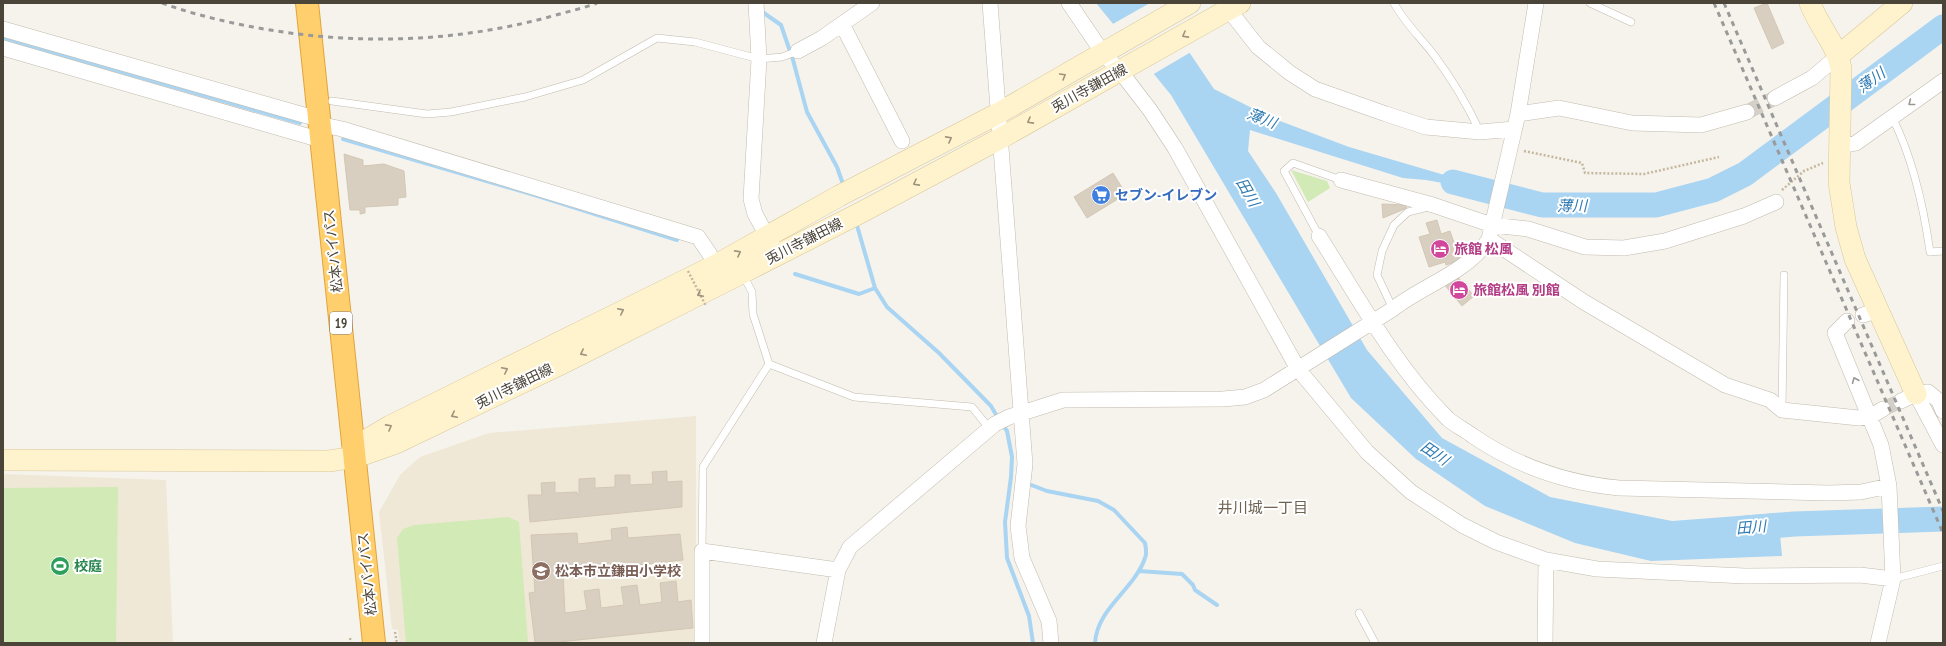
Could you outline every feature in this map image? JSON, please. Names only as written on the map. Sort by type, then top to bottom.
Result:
[{"type":"highway","name":"松本バイパス","points":[[307,3],[374,643]]},
{"type":"main road","name":"兎川寺鎌田線","points":[[719,274],[742,273],[773,246],[846,193],[999,113],[1190,3]]},
{"type":"main road","points":[[1810,3],[1812,11],[1840,62],[1841,148],[1839,183],[1846,227],[1871,313],[1909,398]]},
{"type":"main road","points":[[1840,62],[1902,3]]},
{"type":"main road","name":"兎川寺鎌田線","points":[[3,460],[329,461],[410,436],[561,364],[719,274],[773,246],[853,216],[1001,138],[1230,9]]},
{"type":"street","points":[[756,3],[759,59],[751,199],[755,214],[773,246]]},
{"type":"street","points":[[798,51],[822,38],[872,3]]},
{"type":"street","points":[[990,3],[1001,138],[1015,415],[1026,464],[1021,488],[1018,526],[1022,558],[1049,621],[1051,643]]},
{"type":"street","points":[[1069,3],[1123,69],[1175,148],[1302,366],[1367,452],[1411,492],[1462,525],[1496,542],[1546,560],[1597,569],[1745,576],[1893,574]]},
{"type":"street","points":[[824,643],[838,570],[850,547],[992,426],[1015,415],[1063,400],[1223,399],[1245,397],[1264,390],[1370,322],[1393,309],[1407,298],[1468,262],[1480,252],[1492,227],[1518,114],[1536,3]]},
{"type":"street","points":[[1230,9],[1258,47],[1290,73],[1315,89],[1426,127],[1480,132],[1514,129]]},
{"type":"street","points":[[842,24],[902,142]]},
{"type":"street","points":[[3,29],[320,128]]},
{"type":"street","points":[[3,48],[320,128],[342,129],[698,237],[719,274]]},
{"type":"street","points":[[1775,98],[1840,62]]},
{"type":"street","points":[[1841,148],[1856,143],[1943,81]]},
{"type":"street","points":[[1518,114],[1559,108],[1632,123],[1701,125],[1747,112]]},
{"type":"street","points":[[1342,180],[1433,205],[1492,227],[1528,229],[1585,247],[1624,248],[1665,241],[1744,216],[1776,202]]},
{"type":"street","points":[[1492,227],[1584,302],[1659,345],[1707,376],[1725,385],[1770,400],[1782,410],[1859,418],[1877,413]]},
{"type":"street","points":[[1319,236],[1370,322],[1400,364],[1449,420],[1497,452],[1518,462],[1559,478],[1589,485],[1684,491],[1829,493],[1889,490]]},
{"type":"street","points":[[1847,321],[1835,333],[1877,413],[1889,490],[1893,574],[1878,643]]},
{"type":"street","points":[[1943,411],[1939,401],[1928,392],[1909,398],[1943,444]]},
{"type":"street","points":[[702,643],[702,552],[838,570]]},
{"type":"street","points":[[1545,643],[1546,560]]},
{"type":"lane","points":[[1394,3],[1400,14],[1422,39],[1457,86],[1480,132]]},
{"type":"lane","points":[[1590,3],[1631,22]]},
{"type":"lane","points":[[332,101],[427,114],[451,112],[525,96],[583,80],[657,38],[695,42],[759,59],[782,58],[798,51]]},
{"type":"lane","points":[[1892,118],[1899,131],[1925,215],[1930,252],[1943,251]]},
{"type":"lane","points":[[1319,236],[1284,171],[1293,163],[1342,180]]},
{"type":"lane","points":[[1393,309],[1377,275],[1382,251],[1394,225],[1408,212],[1433,205]]},
{"type":"lane","points":[[702,552],[704,467],[769,364],[753,314],[752,292],[742,273]]},
{"type":"lane","points":[[1782,410],[1784,275]]},
{"type":"lane","points":[[769,364],[854,397],[972,407],[992,426]]},
{"type":"lane","points":[[1893,574],[1943,566]]},
{"type":"lane","points":[[1359,613],[1375,643]]},
{"type":"path","points":[[1776,202],[1781,191],[1804,171],[1841,148]]},
{"type":"path","points":[[1509,153],[1582,163],[1585,173],[1615,174],[1644,174],[1719,157]]},
{"type":"path","points":[[688,271],[706,306]]},
{"type":"path","points":[[395,632],[396,643]]},
{"type":"path","points":[[350,638],[351,643]]},
{"type":"shaded area","name":"松本市立鎌田小学校","points":[[696,416],[696,643],[399,643],[398,630],[392,629],[379,512],[400,475],[420,457],[489,433]]},
{"type":"shaded area","name":"校庭","points":[[3,474],[166,480],[173,643],[3,643]]},
{"type":"green space","points":[[1291,170],[1327,181],[1330,188],[1308,202]]},
{"type":"green space","name":"校庭","points":[[118,487],[116,643],[3,643],[3,488]]},
{"type":"green space","points":[[509,517],[519,522],[528,643],[406,643],[397,538],[403,529],[414,525]]},
{"type":"water","points":[[1096,3],[1156,3],[1214,89],[1272,118],[1349,147],[1516,196],[1426,180],[1403,178],[1250,130],[1248,151],[1276,193],[1367,350],[1442,438],[1550,497],[1672,521],[1778,513],[1782,556],[1651,561],[1575,543],[1485,506],[1416,459],[1351,398],[1171,95]]},
{"type":"pier","points":[[1150,3],[1159,3],[1191,52],[1152,75],[1111,25]]},
{"type":"building","points":[[1767,3],[1784,43],[1772,49],[1754,8]]},
{"type":"building","points":[[344,154],[363,160],[363,166],[384,164],[404,171],[406,197],[398,198],[398,205],[365,207],[365,213],[360,214],[360,210],[350,210]]},
{"type":"building","points":[[1113,173],[1126,194],[1087,218],[1074,197]]},
{"type":"building","points":[[1382,204],[1406,205],[1407,208],[1383,218]]},
{"type":"building","name":"旅館 松風","points":[[1437,220],[1441,234],[1450,231],[1460,260],[1446,265],[1445,262],[1429,267],[1419,237],[1430,234],[1426,223]]},
{"type":"building","name":"旅館松風 別館","points":[[1455,274],[1474,296],[1462,306],[1444,284]]},
{"type":"building","points":[[667,471],[667,482],[682,481],[682,507],[530,522],[528,495],[542,495],[541,483],[555,482],[555,493],[577,492],[579,496],[579,479],[595,478],[595,488],[615,487],[615,475],[630,475],[630,485],[653,484],[652,472]]},
{"type":"building","points":[[627,527],[628,538],[680,534],[683,560],[563,573],[565,613],[587,610],[584,591],[599,589],[601,608],[624,605],[621,587],[637,585],[640,605],[662,602],[660,583],[676,581],[678,602],[691,600],[693,628],[549,643],[535,643],[529,593],[535,592],[531,535],[577,533],[578,544],[612,540],[611,529]]},
{"type":"waterway","points":[[761,11],[781,25],[793,60],[807,112],[837,167],[844,187]]},
{"type":"waterway","name":"薄川","points":[[1453,182],[1542,205],[1656,205],[1713,190],[1745,174],[1943,27]]},
{"type":"waterway","points":[[3,38],[300,123]]},
{"type":"waterway","points":[[343,139],[538,196],[677,240]]},
{"type":"waterway","points":[[856,222],[875,288],[887,307],[939,353],[991,406],[998,418]]},
{"type":"waterway","points":[[795,274],[859,294],[875,288]]},
{"type":"waterway","points":[[1002,424],[1007,431],[1012,457],[1005,522],[1007,558],[1029,616],[1033,643]]},
{"type":"waterway","points":[[1026,483],[1047,491],[1098,501],[1114,510],[1145,543],[1146,555],[1140,569],[1102,619],[1097,631],[1095,643]]},
{"type":"waterway","name":"田川","points":[[1746,528],[1794,524],[1943,519]]},
{"type":"waterway","points":[[1139,571],[1182,574],[1193,585],[1195,590],[1217,605]]},
{"type":"tunnel","points":[[1747,112],[1775,98]]},
{"type":"tunnel","points":[[1883,409],[1901,401]]},
{"type":"railway","points":[[162,3],[207,17],[253,27],[291,33],[367,39],[405,39],[481,31],[519,24],[597,3]]},
{"type":"railway","points":[[1714,3],[1943,533]]},
{"type":"railway","points":[[1724,3],[1943,511]]},
{"type":"place","name":"セブン-イレブン","points":[[1101,195]]},
{"type":"place","name":"旅館 松風","points":[[1440,249]]},
{"type":"place","name":"旅館松風 別館","points":[[1459,290]]},
{"type":"place","name":"校庭","points":[[60,566]]},
{"type":"place","name":"松本市立鎌田小学校","points":[[541,571]]},
{"type":"district","name":"井川城一丁目","points":[[1263,507]]}]
